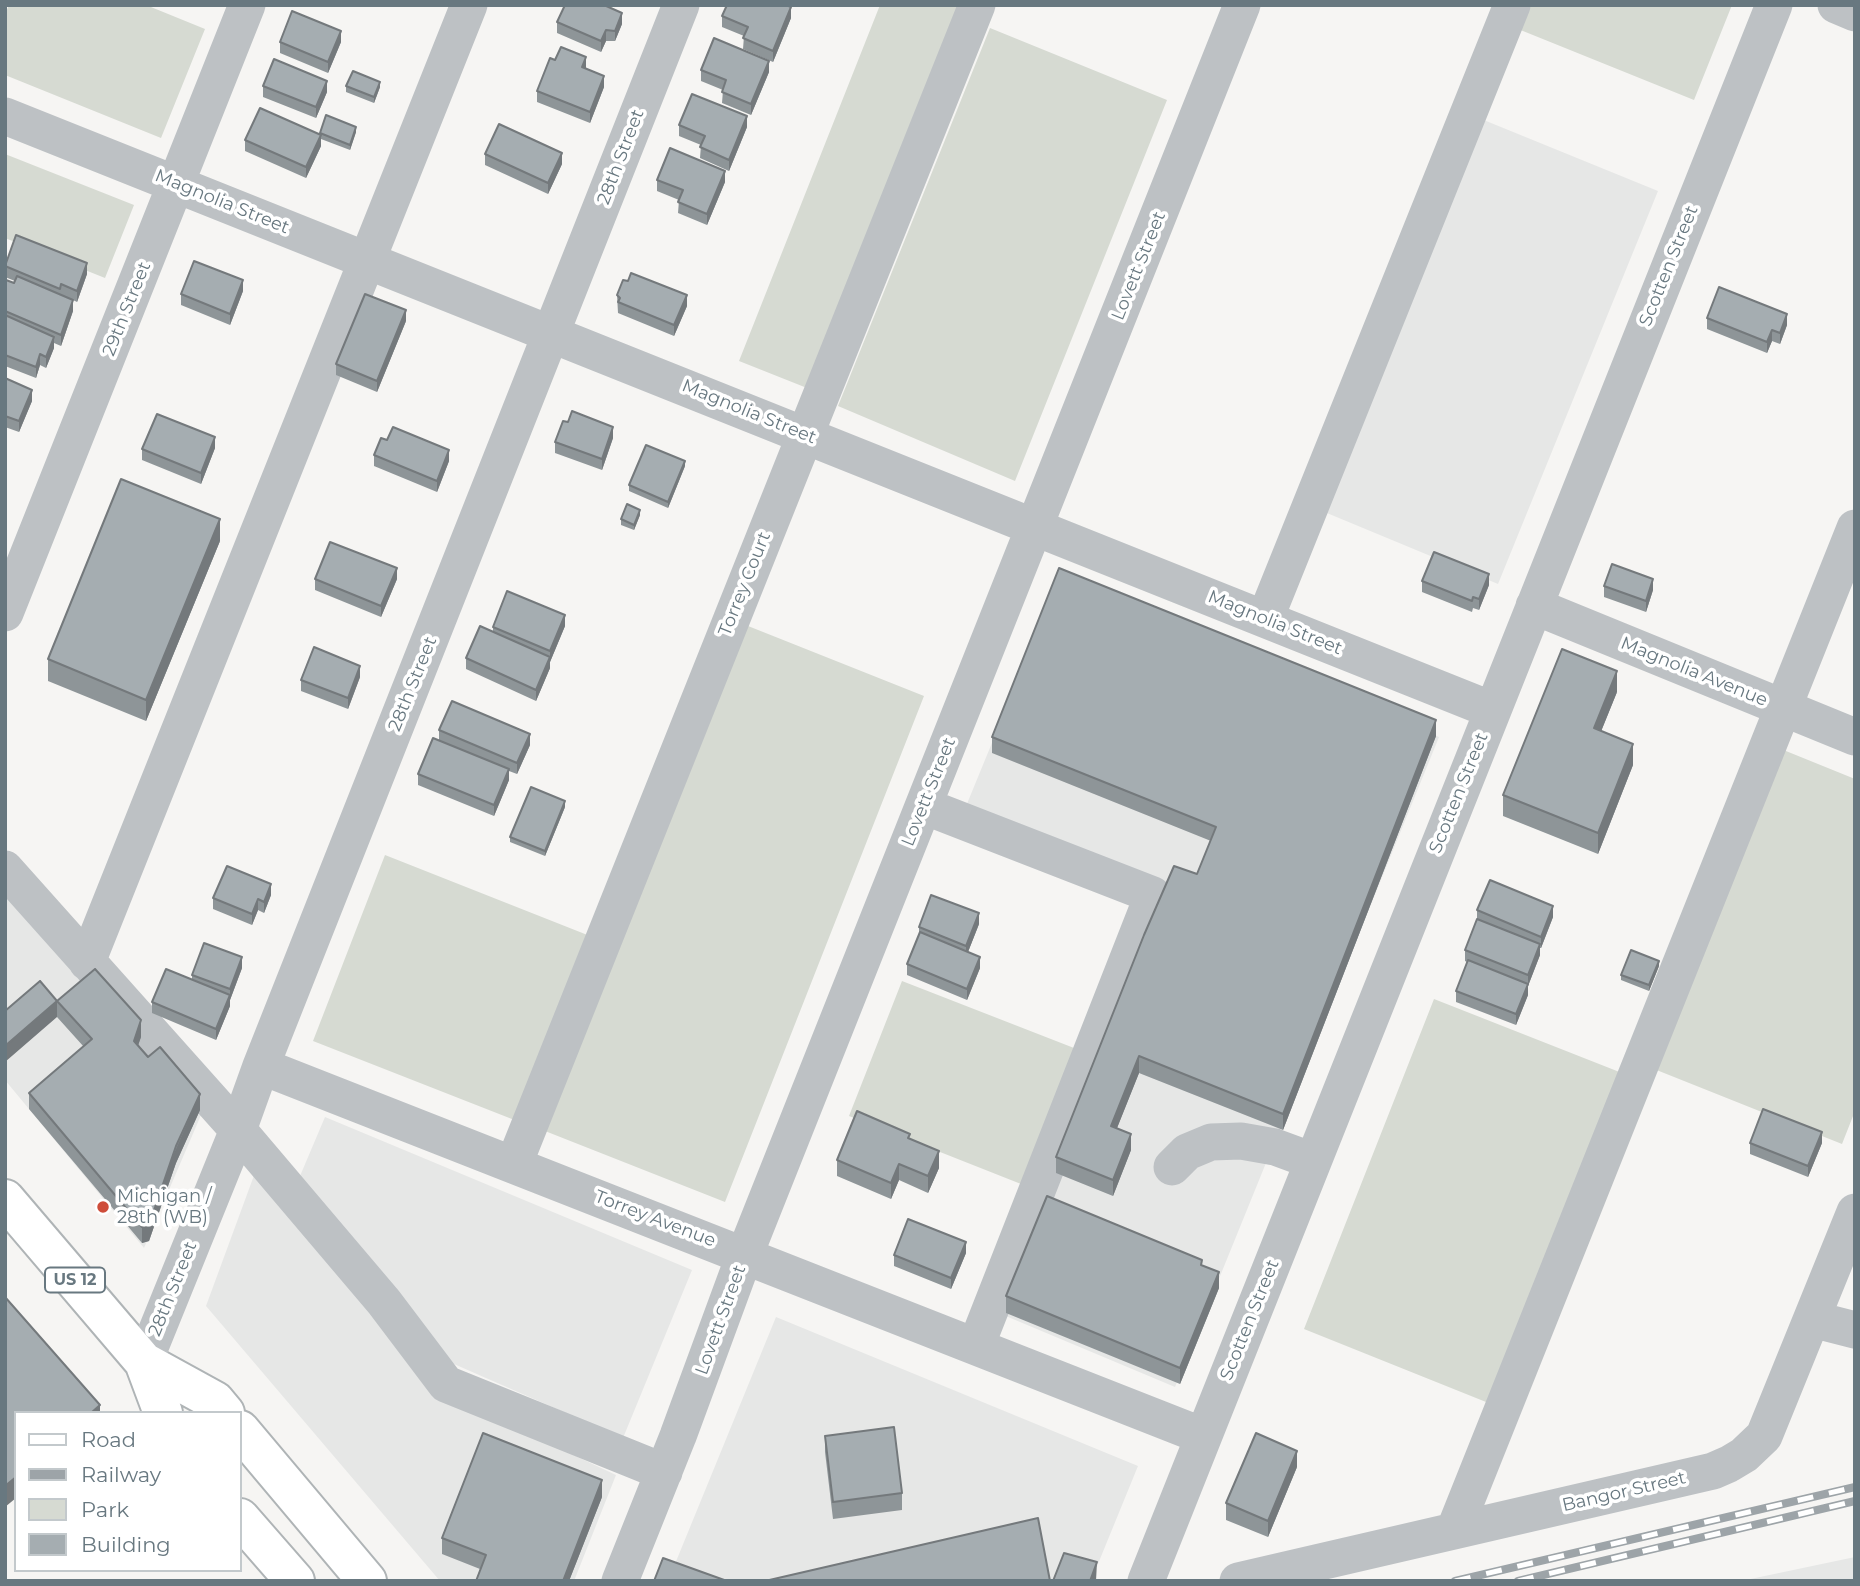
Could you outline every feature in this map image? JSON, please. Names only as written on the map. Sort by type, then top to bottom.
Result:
[{"type":"main road","name":"US 12","points":[[5,1199],[144,1362],[162,1411]]},
{"type":"main road","name":"US 12","points":[[144,1362],[215,1401],[223,1411]]},
{"type":"main road","points":[[242,1432],[368,1581]]},
{"type":"main road","points":[[242,1520],[295,1581]]},
{"type":"street","name":"29th Street","points":[[5,613],[247,5]]},
{"type":"street","points":[[87,962],[469,5]]},
{"type":"street","name":"28th Street","points":[[144,1362],[681,5]]},
{"type":"street","name":"Torrey Court","points":[[514,1164],[977,5]]},
{"type":"street","name":"Lovett Street","points":[[620,1581],[664,1472],[745,1254],[1242,5]]},
{"type":"street","points":[[1265,619],[1512,5]]},
{"type":"street","name":"Scotten Street","points":[[1146,1581],[1774,5]]},
{"type":"street","points":[[1836,5],[1855,13]]},
{"type":"street","name":"Magnolia Street","points":[[5,116],[1492,710]]},
{"type":"street","points":[[1454,1531],[1855,527]]},
{"type":"street","name":"Magnolia Avenue","points":[[1534,606],[1855,737]]},
{"type":"street","points":[[924,806],[1153,895],[976,1346]]},
{"type":"street","points":[[5,869],[238,1130],[384,1302],[446,1384],[664,1472]]},
{"type":"street","name":"Torrey Avenue","points":[[261,1066],[1203,1436]]},
{"type":"street","points":[[1172,1167],[1187,1152],[1211,1142],[1241,1141],[1275,1147],[1313,1161]]},
{"type":"street","name":"Bangor Street","points":[[1238,1581],[1713,1471],[1729,1464],[1744,1455],[1764,1436],[1855,1212]]},
{"type":"street","points":[[1812,1319],[1855,1330]]},
{"type":"shaded area","points":[[1469,114],[1658,191],[1498,584],[1310,506]]},
{"type":"shaded area","points":[[1058,582],[1439,737],[1175,1387],[1001,1314],[1163,918],[955,833]]},
{"type":"shaded area","points":[[5,887],[204,1108],[144,1248],[5,1080]]},
{"type":"shaded area","points":[[325,1117],[692,1270],[623,1438],[438,1357],[300,1176]]},
{"type":"shaded area","points":[[256,1170],[435,1390],[616,1475],[574,1581],[440,1581],[206,1306]]},
{"type":"shaded area","points":[[776,1317],[1138,1466],[1091,1581],[668,1581]]},
{"type":"shaded area","points":[[1855,1557],[1855,1581],[1741,1581]]},
{"type":"green space","points":[[9,5],[146,5],[205,29],[161,138],[5,75],[5,14]]},
{"type":"green space","points":[[880,5],[959,5],[807,388],[739,361]]},
{"type":"green space","points":[[1527,5],[1732,5],[1694,100],[1518,29]]},
{"type":"green space","points":[[990,28],[1167,100],[1015,481],[838,406]]},
{"type":"green space","points":[[5,154],[134,205],[105,278],[5,238]]},
{"type":"green space","points":[[743,624],[924,696],[725,1202],[545,1131]]},
{"type":"green space","points":[[1781,749],[1855,779],[1855,1111],[1842,1144],[1654,1069]]},
{"type":"green space","points":[[385,855],[590,936],[517,1121],[313,1041]]},
{"type":"green space","points":[[902,981],[1074,1048],[1021,1184],[849,1116]]},
{"type":"green space","points":[[1434,999],[1622,1073],[1491,1404],[1304,1329]]},
{"type":"building","points":[[565,5],[604,5],[622,13],[615,31],[606,30],[601,41],[557,22]]},
{"type":"building","points":[[727,5],[791,7],[773,51],[743,38],[748,27],[722,16]]},
{"type":"building","points":[[292,11],[341,31],[328,62],[280,42]]},
{"type":"building","points":[[714,38],[769,61],[751,104],[722,92],[726,80],[701,70]]},
{"type":"building","points":[[561,47],[586,57],[582,67],[604,76],[590,112],[537,91],[550,58],[555,60]]},
{"type":"building","points":[[274,59],[327,81],[316,107],[263,86]]},
{"type":"building","points":[[353,71],[380,82],[374,97],[346,86]]},
{"type":"building","points":[[692,94],[747,116],[729,160],[700,147],[705,136],[679,125]]},
{"type":"building","points":[[260,108],[321,135],[306,167],[245,140]]},
{"type":"building","points":[[326,115],[356,127],[350,145],[320,133]]},
{"type":"building","points":[[499,124],[562,153],[548,183],[485,154]]},
{"type":"building","points":[[670,148],[725,171],[707,214],[678,202],[683,190],[657,180]]},
{"type":"building","points":[[16,235],[87,263],[77,291],[61,284],[60,289],[5,266]]},
{"type":"building","points":[[194,261],[243,280],[230,314],[181,294]]},
{"type":"building","points":[[631,273],[687,295],[674,325],[618,302],[620,298],[617,295],[623,280],[628,281]]},
{"type":"building","points":[[17,276],[73,300],[61,335],[5,311],[5,282],[14,283]]},
{"type":"building","points":[[1719,287],[1787,314],[1780,333],[1772,330],[1767,342],[1707,318]]},
{"type":"building","points":[[365,294],[406,310],[377,381],[336,364]]},
{"type":"building","points":[[5,315],[54,337],[46,357],[40,354],[36,367],[5,355]]},
{"type":"building","points":[[5,378],[32,390],[19,421],[5,416]]},
{"type":"building","points":[[572,411],[613,427],[602,459],[555,442],[563,421],[568,422]]},
{"type":"building","points":[[157,414],[215,437],[201,473],[142,449]]},
{"type":"building","points":[[393,427],[449,450],[437,481],[374,455],[381,438],[387,440]]},
{"type":"building","points":[[646,445],[685,461],[668,502],[629,485]]},
{"type":"building","points":[[121,479],[220,519],[146,700],[48,659]]},
{"type":"building","points":[[627,504],[640,510],[634,525],[621,519]]},
{"type":"building","points":[[330,542],[397,568],[381,606],[315,579]]},
{"type":"building","points":[[1434,552],[1489,574],[1479,599],[1473,597],[1472,601],[1422,581]]},
{"type":"building","points":[[1612,564],[1653,579],[1646,601],[1604,586]]},
{"type":"building","points":[[1059,568],[1436,720],[1283,1114],[1139,1056],[1111,1126],[1131,1134],[1113,1180],[1056,1157],[1174,866],[1197,874],[1216,827],[992,737]]},
{"type":"building","points":[[507,591],[565,615],[550,651],[493,627]]},
{"type":"building","points":[[480,626],[550,657],[536,690],[466,658]]},
{"type":"building","points":[[314,647],[360,666],[348,698],[301,680]]},
{"type":"building","points":[[1562,649],[1617,671],[1594,728],[1633,744],[1598,833],[1503,795]]},
{"type":"building","points":[[452,701],[530,734],[517,763],[439,730]]},
{"type":"building","points":[[433,738],[509,769],[494,805],[418,774]]},
{"type":"building","points":[[531,787],[565,801],[545,851],[510,837]]},
{"type":"building","points":[[227,866],[271,884],[264,902],[258,899],[252,914],[213,898]]},
{"type":"building","points":[[1490,880],[1553,906],[1541,937],[1477,910]]},
{"type":"building","points":[[931,895],[979,913],[966,946],[919,927]]},
{"type":"building","points":[[1477,919],[1540,944],[1528,975],[1465,950]]},
{"type":"building","points":[[920,932],[980,957],[967,989],[907,964]]},
{"type":"building","points":[[204,943],[242,957],[230,989],[192,975]]},
{"type":"building","points":[[1631,950],[1659,961],[1649,985],[1621,975]]},
{"type":"building","points":[[1468,960],[1528,984],[1516,1014],[1456,991]]},
{"type":"building","points":[[95,969],[141,1020],[134,1041],[148,1057],[160,1047],[200,1094],[176,1146],[149,1225],[142,1227],[29,1093],[92,1039],[57,1001]]},
{"type":"building","points":[[166,969],[230,995],[216,1029],[152,1002]]},
{"type":"building","points":[[40,981],[57,1001],[5,1046],[5,1011]]},
{"type":"building","points":[[1763,1109],[1822,1132],[1808,1166],[1750,1143]]},
{"type":"building","points":[[857,1111],[910,1134],[908,1138],[939,1151],[928,1176],[899,1164],[891,1183],[837,1160]]},
{"type":"building","points":[[1047,1196],[1202,1260],[1201,1265],[1219,1272],[1180,1368],[1006,1296]]},
{"type":"building","points":[[908,1219],[966,1242],[951,1278],[894,1255]]},
{"type":"building","points":[[5,1297],[100,1405],[93,1411],[14,1411],[14,1479],[5,1486]]},
{"type":"building","points":[[894,1427],[902,1493],[833,1502],[825,1436]]},
{"type":"building","points":[[483,1433],[602,1480],[563,1581],[476,1581],[486,1555],[442,1538]]},
{"type":"building","points":[[1256,1433],[1297,1451],[1268,1521],[1226,1503]]},
{"type":"building","points":[[1038,1518],[1050,1581],[765,1581]]},
{"type":"building","points":[[1064,1553],[1097,1562],[1090,1581],[1053,1581]]},
{"type":"building","points":[[663,1558],[727,1581],[654,1581]]},
{"type":"railway","points":[[1455,1581],[1855,1487]]},
{"type":"railway","points":[[1518,1581],[1855,1501]]},
{"type":"place","name":"Michigan / 28th (WB)","points":[[103,1207]]}]
